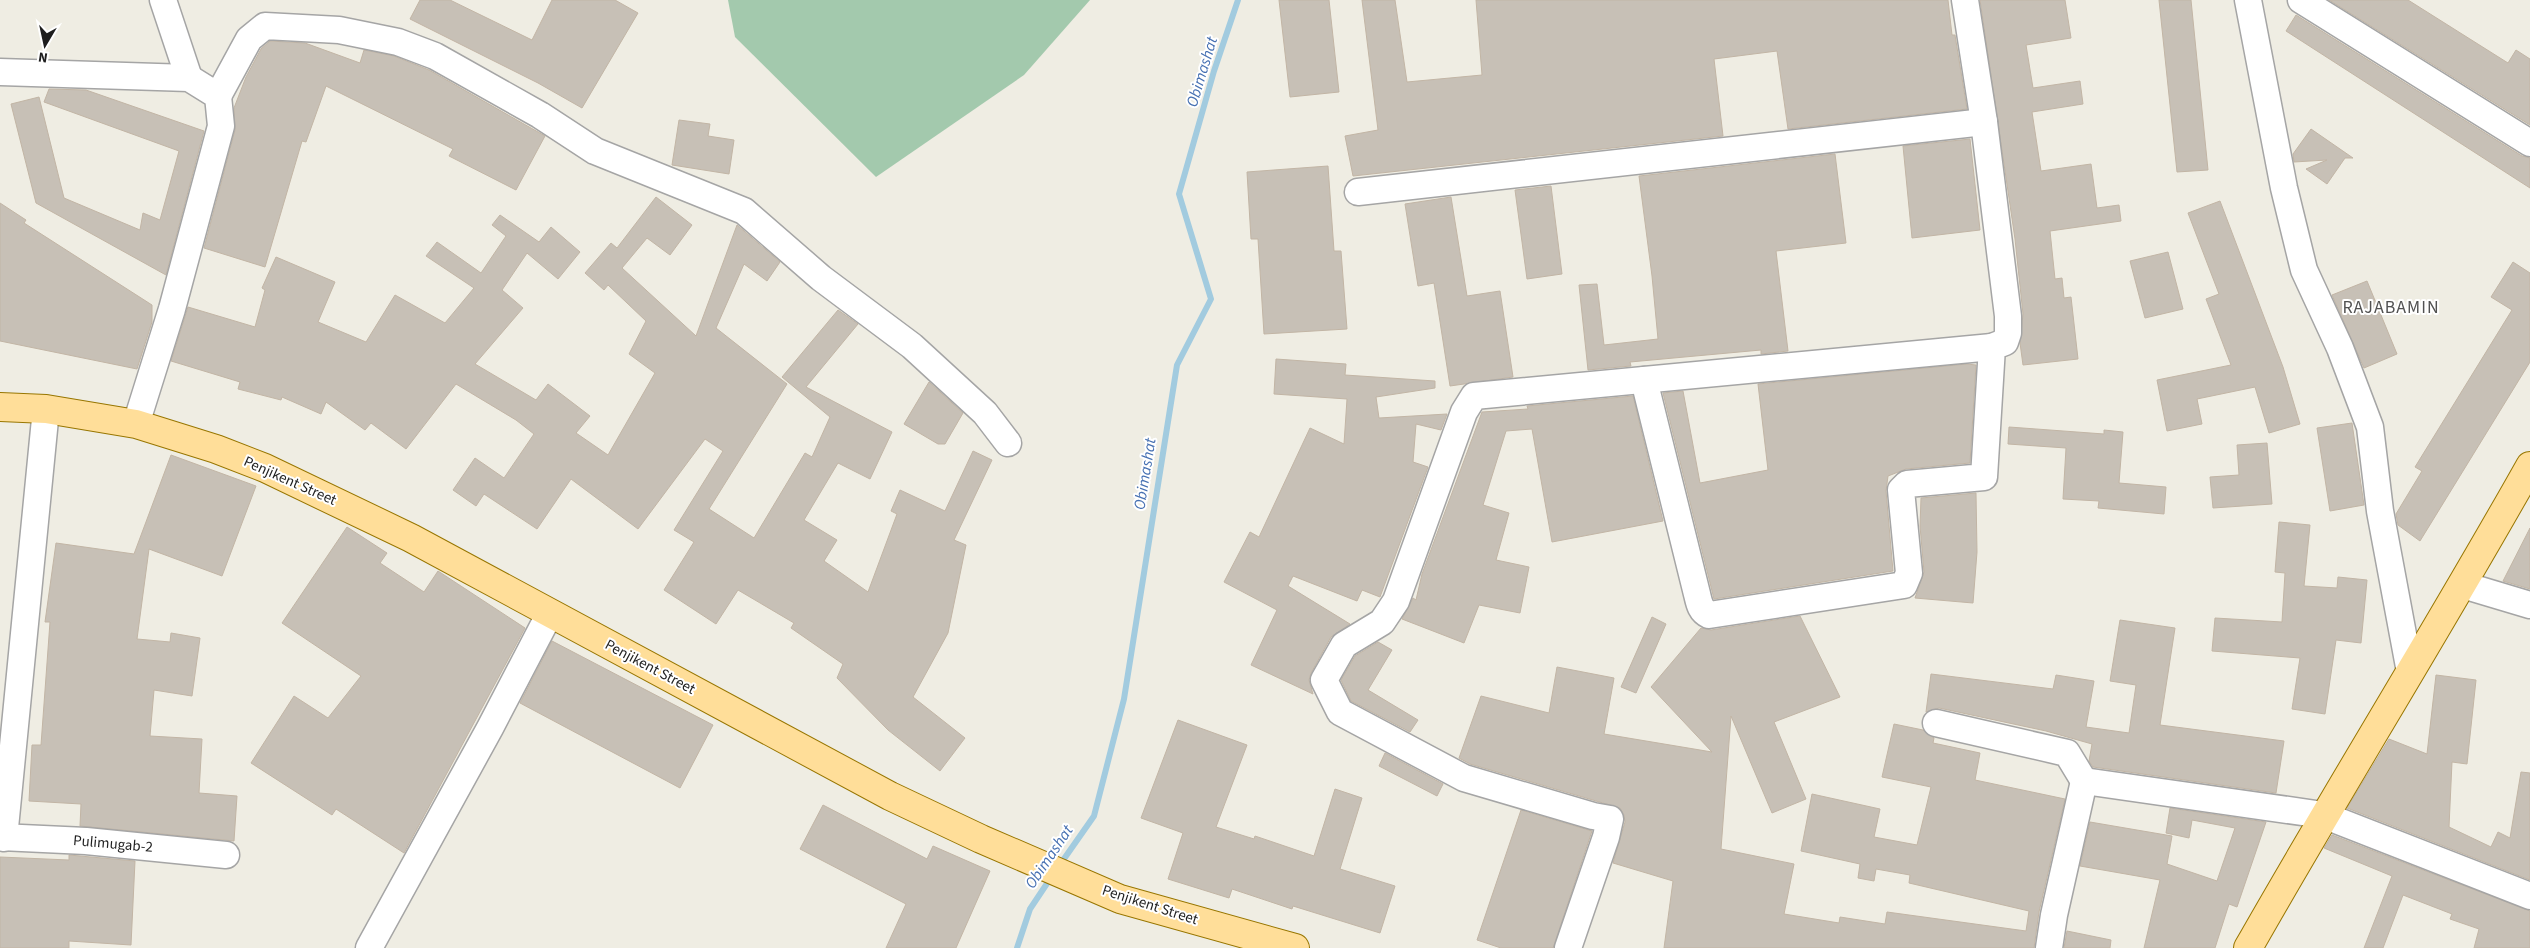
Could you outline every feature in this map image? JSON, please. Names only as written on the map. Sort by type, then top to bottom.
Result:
[{"type":"main road","name":"Penjikent Street","points":[[0,406],[46,409],[136,424],[216,449],[274,472],[411,538],[890,796],[981,839],[1120,899],[1295,948]]},
{"type":"main road","points":[[2248,948],[2323,816],[2462,585],[2530,466]]},
{"type":"street","points":[[163,0],[189,78]]},
{"type":"street","points":[[1568,948],[1610,819],[1593,816],[1464,778],[1340,712],[1324,680],[1344,645],[1382,622],[1396,601],[1464,412],[1474,396],[1992,347],[2005,342],[2008,333],[2008,316],[1984,122],[1965,0]]},
{"type":"street","points":[[2248,0],[2284,188],[2304,270],[2340,348],[2370,427],[2380,511],[2410,672]]},
{"type":"street","points":[[2301,0],[2530,144]]},
{"type":"street","points":[[136,424],[172,309],[221,126],[218,96],[249,39],[265,26],[339,30],[398,42],[436,56],[540,116],[594,151],[744,211],[821,278],[912,346],[985,413],[1008,443]]},
{"type":"street","points":[[0,72],[189,78],[218,96]]},
{"type":"street","points":[[1358,192],[1984,122]]},
{"type":"street","points":[[1644,380],[1697,594],[1702,610],[1709,615],[1904,585],[1909,573],[1900,498],[1903,486],[1907,484],[1984,477],[1992,347]]},
{"type":"street","points":[[2,837],[46,409]]},
{"type":"street","points":[[2462,585],[2530,605]]},
{"type":"street","points":[[369,948],[490,728],[550,613]]},
{"type":"street","points":[[1936,723],[2067,752],[2084,781],[2054,915],[2049,948]]},
{"type":"street","points":[[2084,781],[2323,816],[2530,896]]},
{"type":"street","name":"Pulimugab-2","points":[[2,837],[86,841],[226,855]]},
{"type":"green space","points":[[728,0],[1090,0],[1024,75],[876,177],[735,37]]},
{"type":"building","points":[[420,0],[450,0],[532,40],[552,0],[615,0],[638,13],[582,108],[538,83],[410,19]]},
{"type":"building","points":[[1279,0],[1329,0],[1339,92],[1290,97]]},
{"type":"building","points":[[1362,0],[1395,0],[1407,82],[1482,75],[1476,0],[1948,0],[1952,35],[1955,35],[1967,109],[1788,129],[1777,51],[1714,59],[1723,136],[1353,176],[1345,136],[1378,130]]},
{"type":"building","points":[[1980,0],[2065,0],[2071,38],[2026,45],[2033,88],[2080,81],[2083,104],[2032,112],[2041,171],[2091,164],[2097,208],[2119,205],[2121,221],[2050,231],[2055,279],[2062,278],[2064,298],[2071,297],[2078,359],[2023,365],[2020,343],[2023,314],[2015,239]]},
{"type":"building","points":[[2159,0],[2191,0],[2208,170],[2177,172]]},
{"type":"building","points":[[2329,0],[2408,0],[2508,63],[2516,50],[2530,59],[2530,125]]},
{"type":"building","points":[[2296,15],[2522,156],[2530,158],[2530,188],[2286,31]]},
{"type":"building","points":[[270,41],[305,43],[360,63],[364,50],[394,56],[429,70],[545,136],[516,190],[449,156],[453,149],[326,86],[306,142],[302,141],[265,267],[204,248],[235,130],[234,108],[246,77],[261,49]]},
{"type":"building","points":[[49,89],[86,90],[204,131],[166,275],[36,203],[11,104],[39,97],[64,198],[140,230],[143,213],[160,220],[179,151],[44,102]]},
{"type":"building","points":[[679,120],[710,124],[708,136],[734,140],[729,174],[672,165]]},
{"type":"building","points":[[2311,129],[2353,158],[2345,158],[2327,184],[2306,169],[2327,160],[2294,162],[2293,154]]},
{"type":"building","points":[[1970,139],[1980,230],[1912,238],[1903,146]]},
{"type":"building","points":[[1835,154],[1846,243],[1776,251],[1788,351],[1761,354],[1761,350],[1630,362],[1631,366],[1588,370],[1579,285],[1597,284],[1604,345],[1658,339],[1639,176]]},
{"type":"building","points":[[1328,166],[1334,251],[1341,251],[1347,329],[1264,334],[1258,239],[1251,239],[1247,172]]},
{"type":"building","points":[[1551,186],[1562,274],[1527,279],[1515,190]]},
{"type":"building","points":[[656,197],[692,225],[670,255],[647,238],[622,268],[696,336],[737,225],[780,262],[767,281],[744,264],[716,328],[787,384],[709,509],[754,538],[805,453],[812,457],[830,417],[782,377],[838,310],[858,324],[806,387],[892,432],[870,479],[838,463],[804,520],[837,540],[824,561],[868,592],[897,514],[891,511],[900,490],[945,511],[973,451],[992,460],[954,540],[966,545],[948,633],[913,697],[965,738],[940,771],[888,730],[837,678],[843,664],[791,628],[794,623],[738,590],[716,624],[664,590],[694,542],[674,530],[723,451],[705,439],[638,529],[571,479],[537,529],[484,494],[476,506],[453,490],[475,458],[504,478],[534,434],[516,420],[456,384],[406,449],[371,423],[365,430],[326,402],[321,414],[282,397],[281,400],[238,389],[240,382],[171,361],[188,307],[255,327],[265,290],[262,288],[276,257],[335,282],[318,322],[366,342],[395,295],[445,323],[474,288],[426,256],[437,242],[481,273],[506,236],[492,225],[500,215],[539,242],[551,227],[580,252],[558,279],[527,253],[502,290],[523,308],[475,364],[536,400],[548,384],[590,416],[576,433],[608,455],[655,373],[629,354],[646,321],[608,285],[604,290],[585,273],[611,243],[617,248]]},
{"type":"building","points":[[1451,197],[1467,296],[1500,291],[1513,377],[1450,386],[1434,283],[1418,286],[1405,204]]},
{"type":"building","points":[[2220,201],[2283,367],[2300,424],[2269,433],[2255,387],[2197,399],[2202,424],[2167,431],[2157,380],[2231,365],[2206,299],[2219,294],[2188,213]]},
{"type":"building","points":[[0,203],[26,220],[24,223],[152,305],[152,322],[137,369],[0,341]]},
{"type":"building","points":[[2168,252],[2183,309],[2145,318],[2130,261]]},
{"type":"building","points":[[2513,262],[2530,273],[2530,362],[2420,541],[2398,525],[2396,514],[2422,471],[2415,467],[2512,310],[2491,297]]},
{"type":"building","points":[[2367,281],[2397,354],[2364,368],[2332,295]]},
{"type":"building","points":[[1276,359],[1346,364],[1345,375],[1435,381],[1435,388],[1376,397],[1379,418],[1447,414],[1441,430],[1416,424],[1413,462],[1428,467],[1380,597],[1362,590],[1357,601],[1293,576],[1288,586],[1350,624],[1331,637],[1311,673],[1309,680],[1313,694],[1251,665],[1277,610],[1224,582],[1250,532],[1259,537],[1310,428],[1344,444],[1347,399],[1274,394]]},
{"type":"building","points":[[1967,364],[1976,365],[1970,463],[1906,469],[1888,476],[1886,491],[1893,571],[1714,599],[1663,393],[1683,391],[1700,483],[1768,470],[1758,384]]},
{"type":"building","points":[[929,382],[963,413],[945,444],[938,444],[904,424]]},
{"type":"building","points":[[1633,396],[1663,521],[1552,542],[1532,429],[1506,431],[1483,505],[1509,513],[1496,560],[1529,567],[1520,613],[1479,605],[1464,643],[1402,619],[1413,598],[1416,600],[1422,574],[1482,412],[1528,409],[1527,406]]},
{"type":"building","points":[[2352,423],[2364,505],[2330,511],[2317,428]]},
{"type":"building","points":[[2009,427],[2104,434],[2104,430],[2123,432],[2119,483],[2166,487],[2164,514],[2098,508],[2099,501],[2063,499],[2066,448],[2008,444]]},
{"type":"building","points":[[2267,443],[2272,504],[2213,508],[2210,477],[2239,475],[2237,445]]},
{"type":"building","points":[[171,455],[256,486],[222,576],[149,549],[137,639],[170,642],[171,633],[200,638],[192,696],[154,690],[150,736],[202,739],[199,793],[237,796],[234,841],[80,826],[81,804],[29,801],[32,745],[41,745],[50,622],[45,622],[56,543],[134,554]]},
{"type":"building","points":[[1976,493],[1977,552],[1973,603],[1915,598],[1924,572],[1920,526],[1921,498]]},
{"type":"building","points":[[2279,522],[2310,525],[2304,586],[2337,588],[2338,577],[2367,580],[2361,643],[2336,640],[2325,714],[2292,709],[2300,658],[2212,651],[2215,618],[2282,622],[2285,573],[2275,572]]},
{"type":"building","points":[[347,527],[387,553],[380,563],[424,592],[438,571],[525,628],[404,853],[336,809],[332,815],[251,763],[294,696],[328,718],[361,676],[282,623]]},
{"type":"building","points":[[2530,528],[2530,589],[2503,581]]},
{"type":"building","points":[[1800,616],[1840,697],[1774,722],[1806,799],[1772,813],[1731,716],[1721,849],[1794,864],[1784,914],[1839,923],[1840,917],[1885,924],[1887,912],[2026,931],[2029,911],[1909,883],[1910,875],[1876,869],[1874,881],[1858,878],[1860,864],[1801,851],[1812,794],[1880,809],[1874,837],[1917,845],[1931,787],[1882,777],[1894,724],[1923,730],[1934,738],[1933,743],[1980,753],[1975,780],[2065,799],[2039,912],[2034,948],[1664,948],[1673,881],[1613,863],[1625,822],[1620,808],[1470,764],[1459,758],[1481,696],[1549,713],[1557,667],[1614,678],[1604,734],[1712,752],[1651,687],[1701,628],[1711,630]]},
{"type":"building","points":[[1652,617],[1666,624],[1636,693],[1621,687]]},
{"type":"building","points":[[2120,620],[2175,628],[2160,725],[2284,741],[2276,793],[2093,767],[2089,761],[2092,744],[2046,731],[1939,708],[1926,712],[1931,674],[2053,689],[2056,675],[2094,681],[2086,727],[2129,733],[2136,685],[2110,681]]},
{"type":"building","points":[[552,641],[713,725],[680,788],[520,703]]},
{"type":"building","points":[[1378,642],[1392,650],[1368,690],[1418,720],[1410,732],[1351,701],[1341,680],[1355,656]]},
{"type":"building","points":[[2436,675],[2476,680],[2467,764],[2452,762],[2449,827],[2491,847],[2498,832],[2510,838],[2521,772],[2530,773],[2530,880],[2347,808],[2389,739],[2427,754]]},
{"type":"building","points":[[1178,720],[1247,745],[1216,827],[1254,839],[1255,836],[1314,856],[1335,789],[1362,798],[1340,869],[1395,886],[1380,933],[1293,906],[1292,909],[1232,889],[1229,898],[1168,879],[1183,833],[1141,818]]},
{"type":"building","points":[[1385,753],[1443,784],[1437,796],[1379,766]]},
{"type":"building","points":[[823,805],[927,859],[933,846],[990,871],[956,948],[886,948],[906,904],[800,849]]},
{"type":"building","points":[[2170,808],[2266,822],[2237,907],[2229,904],[2215,948],[2144,948],[2160,880],[2080,866],[2090,822],[2172,836],[2167,864],[2217,881],[2235,828],[2192,820],[2189,838],[2166,833]]},
{"type":"building","points":[[1521,810],[1592,831],[1553,948],[1501,948],[1477,940]]},
{"type":"building","points":[[2332,835],[2530,911],[2530,948],[2474,948],[2479,929],[2450,919],[2452,914],[2403,895],[2383,948],[2364,948],[2392,876],[2324,848]]},
{"type":"building","points":[[69,855],[135,861],[131,945],[69,941],[69,948],[0,948],[0,857],[69,860]]},
{"type":"building","points":[[2067,931],[2111,940],[2110,948],[2064,948]]},
{"type":"waterway","name":"Obimashat","points":[[1059,866],[1094,816],[1124,699],[1177,365],[1211,299],[1179,194],[1214,71],[1238,0]]},
{"type":"waterway","name":"Obimashat","points":[[1017,948],[1030,909],[1052,876]]},
{"type":"district","name":"RAJABAMIN","points":[[2391,307]]}]
